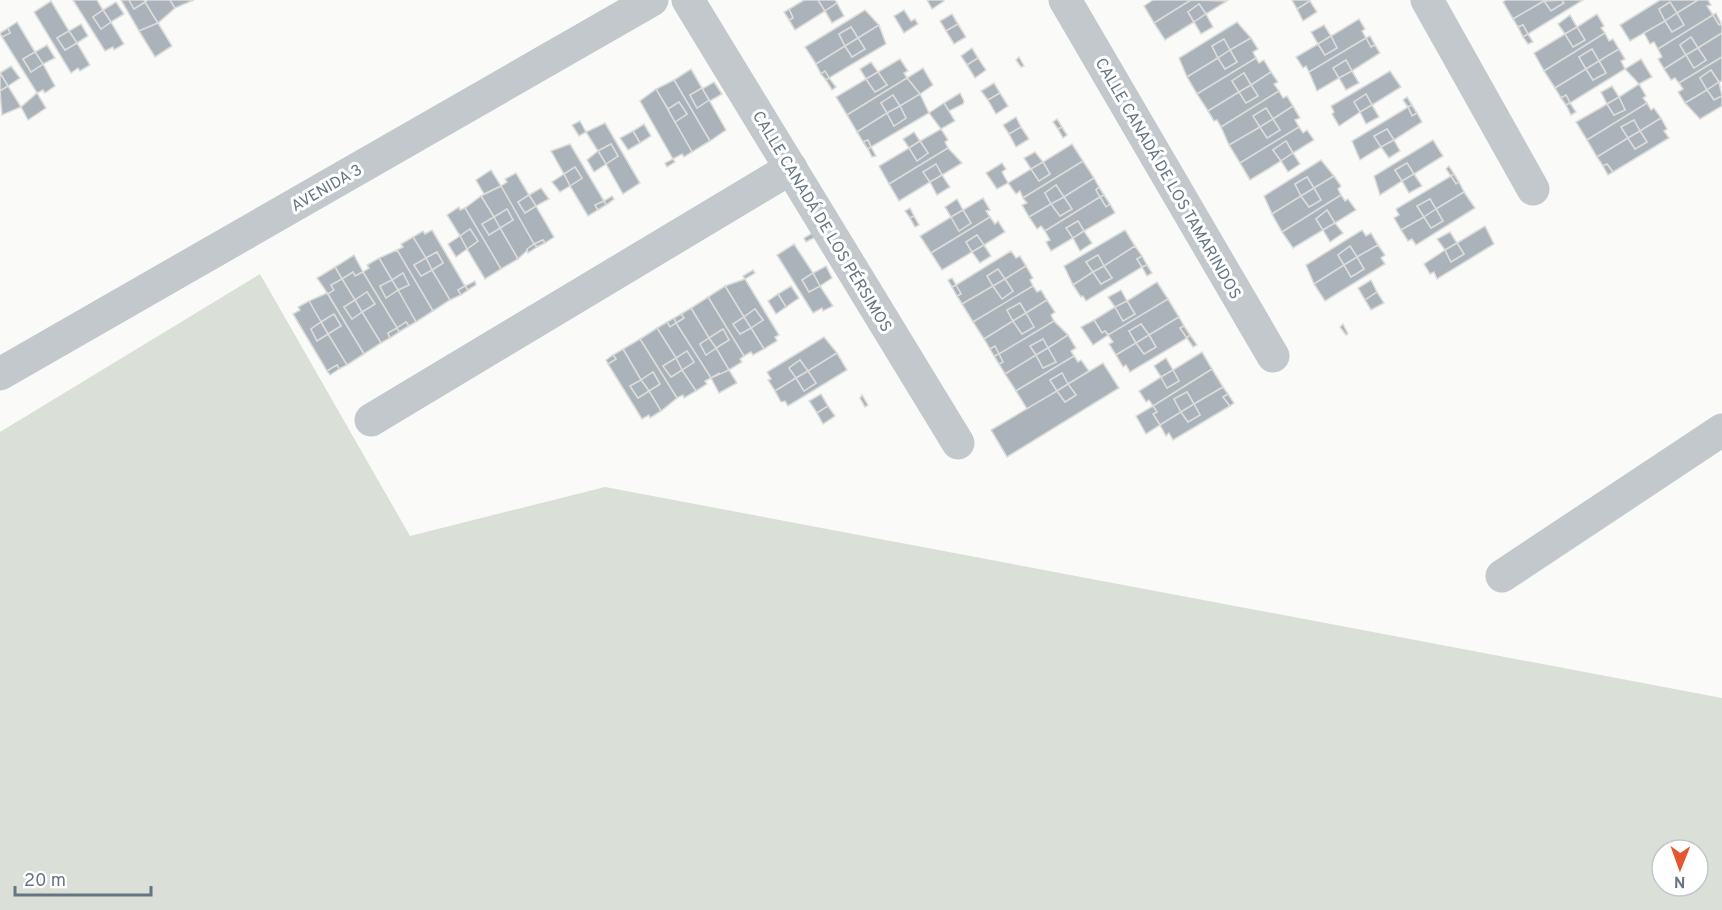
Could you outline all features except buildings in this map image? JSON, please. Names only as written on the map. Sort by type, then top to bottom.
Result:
[{"type":"street","name":"AVENIDA 3","points":[[0,374],[652,0]]},
{"type":"street","name":"CALLE CANADÁ DE LOS PÉRSIMOS","points":[[688,0],[958,443]]},
{"type":"street","name":"CALLE CANADÁ DE LOS TAMARINDOS","points":[[1065,0],[1273,356]]},
{"type":"street","points":[[1426,0],[1533,189]]},
{"type":"street","points":[[371,420],[791,168]]},
{"type":"street","points":[[1502,576],[1722,430]]},
{"type":"shaded area","points":[[260,274],[410,536],[605,487],[1722,698],[1722,910],[0,910],[0,432]]}]
